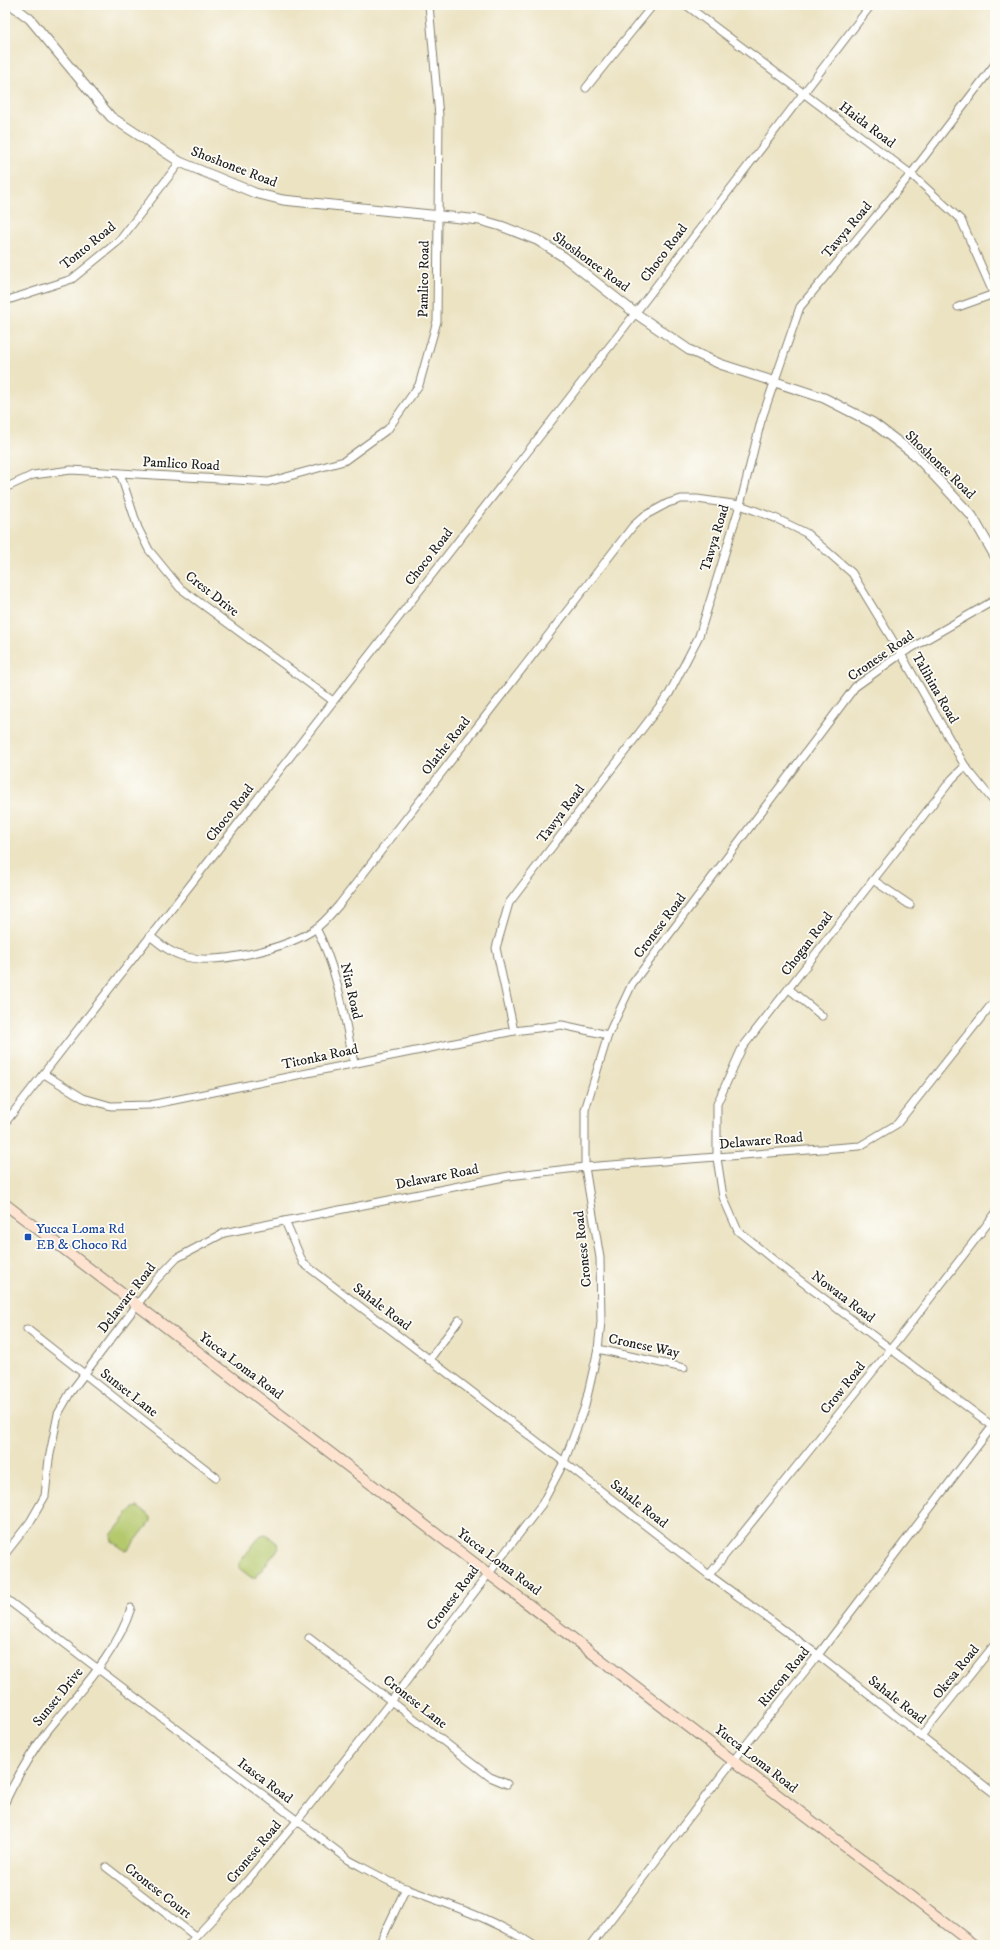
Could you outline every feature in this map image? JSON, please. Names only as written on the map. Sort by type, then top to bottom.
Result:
[{"type":"main road","name":"Yucca Loma Road","points":[[5,1204],[974,1945]]},
{"type":"street","name":"Shoshonee Road","points":[[12,5],[30,19],[111,118],[180,162],[255,193],[283,200],[438,215],[487,222],[522,233],[537,240],[577,266],[635,312],[689,350],[720,364],[824,398],[873,422],[908,450],[972,516],[995,556]]},
{"type":"street","name":"Pamlico Road","points":[[5,488],[33,475],[71,470],[268,482],[344,461],[388,429],[419,385],[437,321],[439,116],[429,5]]},
{"type":"street","points":[[586,88],[653,5]]},
{"type":"street","name":"Haida Road","points":[[686,5],[911,174],[961,220],[995,295]]},
{"type":"street","name":"Choco Road","points":[[5,1123],[635,312],[871,5]]},
{"type":"street","name":"Tawya Road","points":[[514,1031],[496,948],[510,903],[669,694],[699,636],[740,505],[774,381],[800,308],[911,174],[995,64]]},
{"type":"street","name":"Tonto Road","points":[[5,301],[72,279],[120,240],[180,162]]},
{"type":"street","points":[[958,307],[995,295]]},
{"type":"street","name":"Crest Drive","points":[[120,473],[138,528],[149,550],[180,588],[333,701]]},
{"type":"street","name":"Olathe Road","points":[[150,936],[171,951],[186,957],[208,960],[244,955],[272,948],[299,938],[316,928],[339,905],[633,526],[644,516],[657,508],[681,499],[712,500],[740,505]]},
{"type":"street","name":"Talihina Road","points":[[740,505],[775,518],[806,533],[852,573],[901,654],[965,766],[995,803]]},
{"type":"street","name":"Cronese Road","points":[[188,1945],[236,1894],[297,1821],[392,1700],[542,1504],[564,1462],[585,1406],[598,1349],[601,1322],[600,1258],[584,1167],[585,1110],[608,1036],[632,984],[856,687],[901,654],[995,600]]},
{"type":"street","name":"Chogan Road","points":[[717,1158],[717,1104],[742,1048],[952,779],[965,766]]},
{"type":"street","points":[[873,880],[910,904]]},
{"type":"street","name":"Nita Road","points":[[316,928],[327,949],[334,969],[354,1063]]},
{"type":"street","points":[[789,989],[822,1016]]},
{"type":"street","name":"Delaware Road","points":[[5,1554],[30,1522],[45,1496],[49,1459],[58,1414],[70,1393],[156,1280],[177,1258],[224,1233],[509,1176],[584,1167],[860,1146],[897,1124],[995,1000]]},
{"type":"street","name":"Titonka Road","points":[[44,1074],[83,1098],[112,1106],[142,1105],[514,1031],[562,1025],[608,1036]]},
{"type":"street","name":"Nowata Road","points":[[717,1158],[723,1197],[738,1231],[781,1266],[994,1426]]},
{"type":"street","name":"Crow Road","points":[[709,1575],[891,1349],[995,1214]]},
{"type":"street","name":"Sahale Road","points":[[285,1221],[303,1263],[564,1462],[709,1575],[818,1655],[995,1794]]},
{"type":"street","points":[[429,1360],[459,1320]]},
{"type":"street","name":"Sunset Lane","points":[[27,1329],[216,1477]]},
{"type":"street","name":"Cronese Way","points":[[598,1349],[684,1368]]},
{"type":"street","name":"Rincon Road","points":[[591,1945],[734,1760],[818,1655],[994,1426]]},
{"type":"street","name":"Itasca Road","points":[[5,1598],[349,1860],[383,1879],[477,1916],[503,1928],[533,1945]]},
{"type":"street","name":"Sunset Drive","points":[[5,1802],[44,1735],[97,1669],[126,1624],[131,1608]]},
{"type":"street","name":"Cronese Lane","points":[[309,1638],[392,1700],[490,1777],[507,1784]]},
{"type":"street","name":"Okesa Road","points":[[922,1736],[995,1644]]},
{"type":"street","name":"Cronese Court","points":[[106,1867],[195,1936]]},
{"type":"street","points":[[379,1945],[406,1888]]},
{"type":"green space","points":[[138,1507],[151,1517],[151,1521],[129,1549],[124,1550],[112,1541],[111,1535],[133,1508]]},
{"type":"green space","points":[[266,1534],[278,1544],[279,1548],[256,1577],[252,1578],[240,1569],[239,1563],[261,1535]]},
{"type":"place","name":"Yucca Loma Rd EB & Choco Rd","points":[[28,1237]]}]
